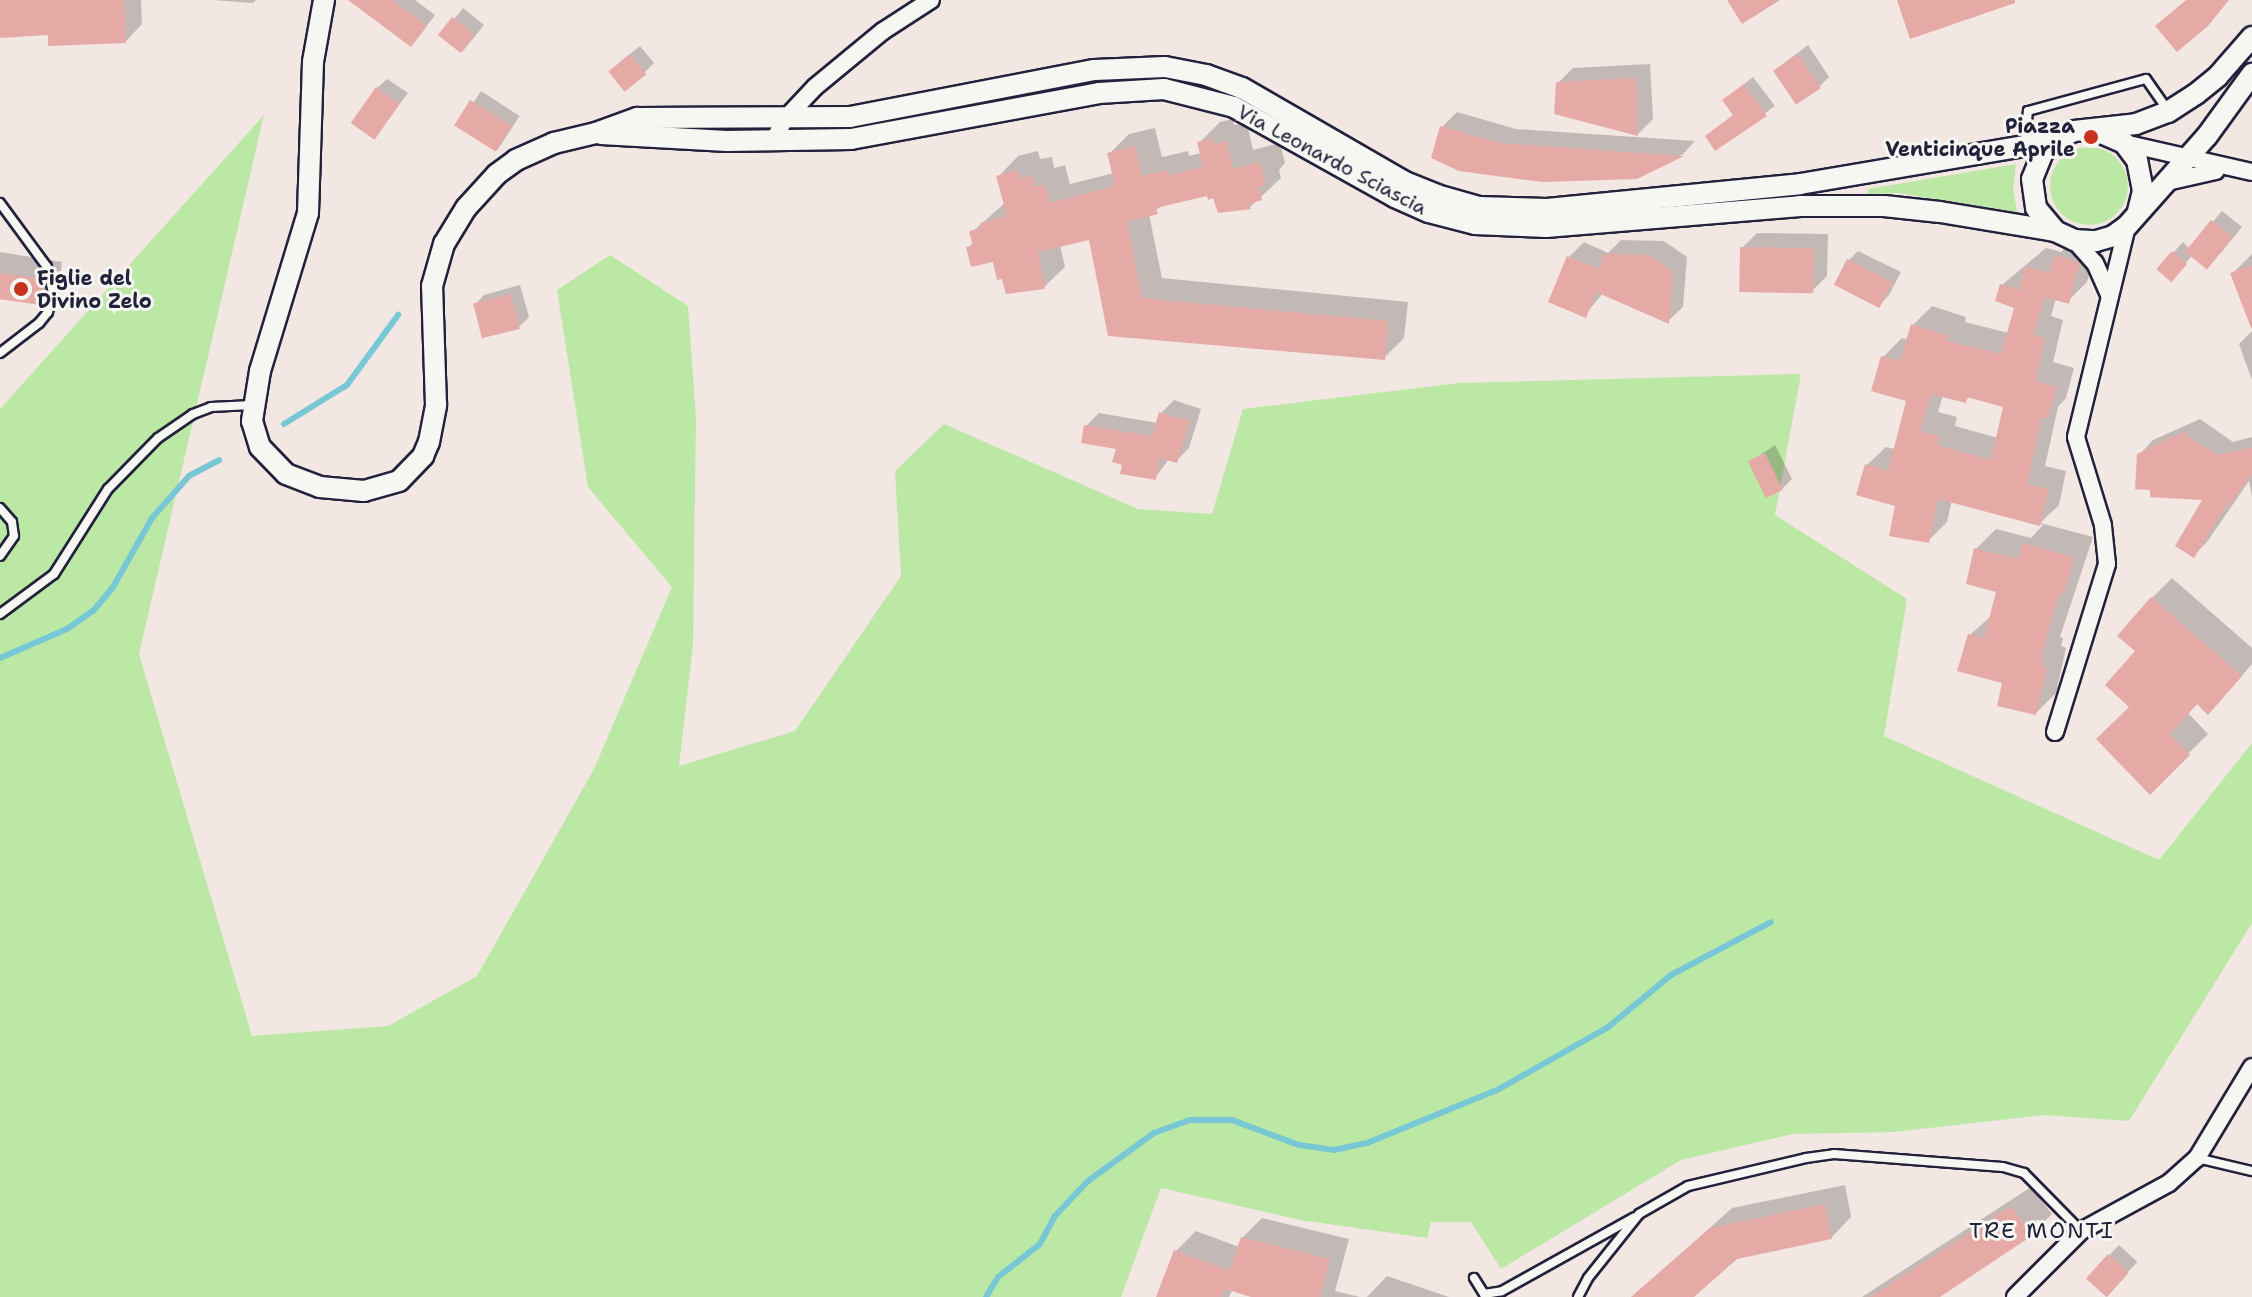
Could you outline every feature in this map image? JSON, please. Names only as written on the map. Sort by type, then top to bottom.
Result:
[{"type":"street","name":"Via Leonardo Sciascia","points":[[324,0],[313,62],[308,213],[253,405],[252,421],[260,447],[275,466],[298,480],[320,487],[364,491],[399,481],[423,456],[434,423],[432,286],[436,265],[453,226],[481,190],[516,160],[554,143],[596,133],[637,118],[784,120],[850,117],[1095,70],[1143,66],[1206,75],[1265,100],[1405,182],[1479,207],[1585,206],[1851,177],[2054,141]]},
{"type":"street","points":[[773,142],[784,120],[806,95],[841,65],[931,0]]},
{"type":"street","points":[[2110,296],[2095,263],[2074,240],[2055,231],[2036,208],[2032,179],[2036,164],[2054,141],[2074,131],[2136,124],[2171,110],[2218,76],[2252,37]]},
{"type":"street","points":[[2074,240],[2096,241],[2113,236],[2207,136],[2252,74]]},
{"type":"street","points":[[1025,84],[1030,106]]},
{"type":"street","name":"Via Leonardo Sciascia","points":[[596,133],[637,138],[773,142],[851,139],[1124,89],[1164,89],[1199,95],[1256,118],[1395,197],[1429,212],[1475,224],[1518,228],[1585,225],[1800,206],[1853,206],[1940,212],[2055,231]]},
{"type":"street","points":[[945,100],[949,122]]},
{"type":"street","points":[[2095,130],[2124,143],[2232,170],[2252,172]]},
{"type":"street","points":[[2207,136],[2217,158],[2232,170]]},
{"type":"street","points":[[2055,732],[2107,564],[2103,525],[2076,437],[2110,296],[2143,191],[2141,169],[2124,143]]},
{"type":"street","points":[[2167,182],[2207,171],[2232,170]]},
{"type":"street","points":[[1851,177],[1853,206]]},
{"type":"street","points":[[2015,1297],[2081,1231],[2169,1183],[2197,1158],[2252,1067]]},
{"type":"lane","points":[[2019,146],[2028,111],[2146,79],[2171,110]]},
{"type":"lane","points":[[0,203],[47,267],[53,292],[48,312],[39,323],[0,353]]},
{"type":"lane","points":[[0,614],[54,574],[108,489],[158,438],[193,414],[211,407],[253,405]]},
{"type":"lane","points":[[0,508],[12,522],[14,536],[0,556]]},
{"type":"lane","points":[[1474,1278],[1484,1294],[1502,1291],[1688,1186],[1725,1174],[1834,1154],[2003,1167],[2024,1173],[2081,1231]]},
{"type":"lane","points":[[2197,1158],[2252,1171]]},
{"type":"lane","points":[[1578,1297],[1588,1278],[1639,1214]]},
{"type":"green space","points":[[264,115],[139,654],[252,1036],[388,1026],[477,976],[594,769],[672,587],[588,487],[557,290],[610,255],[688,306],[696,418],[693,645],[679,766],[795,731],[901,576],[895,471],[944,424],[1138,509],[1212,514],[1243,409],[1459,383],[1801,374],[1775,515],[1907,599],[1884,736],[2159,860],[2252,743],[2252,923],[2129,1121],[2044,1115],[1894,1132],[1793,1134],[1681,1160],[1501,1269],[1471,1222],[1431,1222],[1427,1238],[1300,1220],[1161,1188],[1121,1297],[0,1297],[0,409]]},
{"type":"green space","points":[[2081,147],[2097,147],[2111,153],[2122,164],[2128,186],[2122,208],[2111,219],[2097,225],[2081,225],[2067,219],[2056,208],[2050,194],[2050,178],[2056,164],[2067,153]]},
{"type":"green space","points":[[2016,164],[2013,188],[2017,212],[1899,193],[1868,194],[1868,189]]},
{"type":"building","points":[[0,0],[124,0],[126,43],[48,46],[48,35],[0,38]]},
{"type":"building","points":[[348,0],[392,0],[427,26],[411,47]]},
{"type":"building","points":[[1727,0],[1780,0],[1742,24]]},
{"type":"building","points":[[1897,0],[2015,0],[2015,3],[1910,39]]},
{"type":"building","points":[[2186,0],[2229,0],[2208,26],[2177,52],[2155,26]]},
{"type":"building","points":[[452,17],[475,35],[461,53],[438,35]]},
{"type":"building","points":[[630,54],[646,74],[625,92],[608,72]]},
{"type":"building","points":[[1798,54],[1821,88],[1796,105],[1773,71]]},
{"type":"building","points":[[1636,78],[1638,136],[1554,114],[1556,82]]},
{"type":"building","points":[[1744,84],[1767,116],[1715,151],[1705,136],[1733,115],[1722,100]]},
{"type":"building","points":[[376,87],[400,104],[375,140],[351,123]]},
{"type":"building","points":[[470,100],[512,126],[496,151],[454,125]]},
{"type":"building","points":[[1440,126],[1500,143],[1684,156],[1637,179],[1542,182],[1459,171],[1431,158]]},
{"type":"building","points":[[1213,138],[1214,144],[1227,141],[1233,169],[1260,162],[1266,185],[1258,187],[1262,200],[1249,204],[1251,209],[1218,213],[1213,198],[1208,200],[1207,196],[1156,208],[1158,214],[1127,222],[1142,298],[1388,321],[1385,360],[1108,336],[1089,240],[1038,252],[1045,289],[1006,294],[1002,279],[997,280],[993,262],[971,267],[966,247],[973,246],[969,231],[981,228],[980,223],[1007,216],[996,176],[1018,170],[1020,178],[1032,176],[1034,187],[1045,184],[1050,203],[1115,186],[1107,153],[1135,146],[1142,176],[1168,170],[1169,175],[1203,167],[1197,142]]},
{"type":"building","points":[[2211,220],[2233,238],[2207,269],[2185,252]]},
{"type":"building","points":[[1740,247],[1814,248],[1813,293],[1739,292]]},
{"type":"building","points":[[2172,251],[2187,264],[2171,282],[2156,269]]},
{"type":"building","points":[[1604,254],[1649,255],[1673,272],[1669,324],[1596,292],[1586,318],[1548,302],[1567,256],[1599,269]]},
{"type":"building","points":[[2055,255],[2080,263],[2069,304],[2045,297],[2033,335],[2045,338],[2036,381],[2057,387],[2048,419],[2042,417],[2027,484],[2049,489],[2040,526],[1938,499],[1929,543],[1889,536],[1895,506],[1856,495],[1865,464],[1888,471],[1906,401],[1871,391],[1881,356],[1900,361],[1911,324],[1949,336],[1947,341],[2001,354],[2014,308],[1995,301],[2000,284],[2019,290],[2026,266],[2049,273]],"holes":[[[1931,394],[1966,403],[1967,397],[2003,407],[1991,460],[1937,445],[1939,436],[1920,431]]]},
{"type":"building","points":[[1847,259],[1892,282],[1879,308],[1834,285]]},
{"type":"building","points":[[2252,265],[2252,328],[2251,328],[2230,273]]},
{"type":"building","name":"Figlie del Divino Zelo","points":[[0,273],[43,279],[39,305],[0,299]]},
{"type":"building","points":[[511,294],[520,329],[482,338],[473,303]]},
{"type":"building","points":[[1159,412],[1190,421],[1177,463],[1159,458],[1156,480],[1120,474],[1122,465],[1112,462],[1116,449],[1081,443],[1084,425],[1152,436]]},
{"type":"building","points":[[2185,431],[2188,437],[2218,455],[2252,447],[2252,474],[2229,506],[2227,504],[2194,558],[2175,546],[2202,500],[2150,497],[2150,490],[2135,489],[2137,454]]},
{"type":"building","points":[[1765,453],[1783,490],[1766,498],[1748,461]]},
{"type":"building","points":[[2022,543],[2074,557],[2064,594],[2059,593],[2041,657],[2044,658],[2042,666],[2047,667],[2036,715],[1997,706],[2002,683],[1957,671],[1968,634],[1984,638],[1996,592],[1966,584],[1974,548],[2018,559]]},
{"type":"building","points":[[2151,597],[2242,676],[2208,715],[2197,704],[2170,734],[2190,755],[2150,795],[2096,739],[2129,707],[2105,685],[2135,651],[2117,636]]},
{"type":"building","points":[[1825,1204],[1832,1239],[1737,1259],[1694,1297],[1631,1297],[1710,1228]]},
{"type":"building","points":[[2011,1206],[2033,1235],[1940,1297],[1870,1297]]},
{"type":"building","points":[[1241,1237],[1330,1259],[1320,1297],[1251,1297],[1225,1289],[1221,1297],[1156,1297],[1174,1250],[1229,1271]]},
{"type":"building","points":[[2108,1254],[2129,1273],[2107,1297],[2086,1279]]},
{"type":"waterway","points":[[284,424],[347,385],[398,315]]},
{"type":"waterway","points":[[0,658],[67,629],[94,610],[113,587],[152,518],[189,476],[219,460]]},
{"type":"waterway","points":[[986,1297],[998,1277],[1040,1244],[1055,1216],[1088,1181],[1154,1133],[1190,1120],[1232,1120],[1299,1145],[1334,1150],[1367,1143],[1499,1089],[1607,1028],[1671,975],[1771,922]]},
{"type":"place","name":"Piazza Venticinque Aprile","points":[[2091,137]]},
{"type":"place","name":"Figlie del Divino Zelo","points":[[21,289]]},
{"type":"district","name":"TRE MONTI","points":[[2042,1231]]}]
